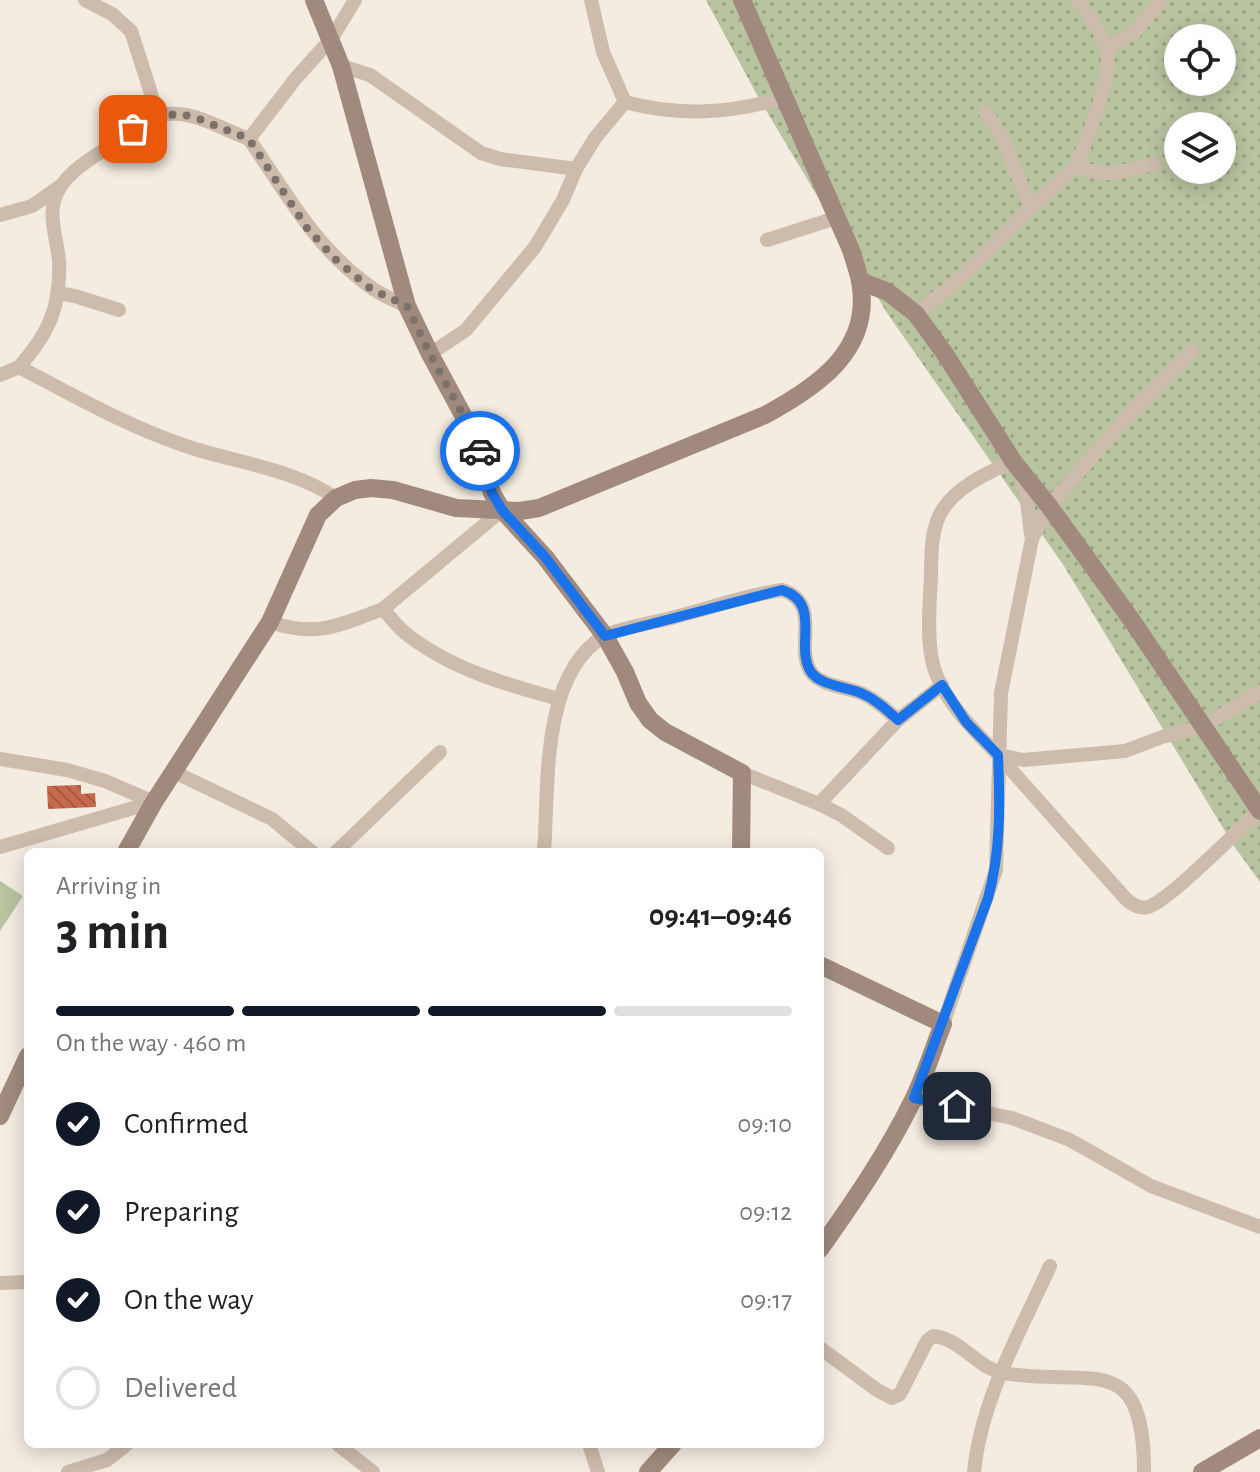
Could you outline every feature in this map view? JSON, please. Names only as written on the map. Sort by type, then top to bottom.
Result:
[{"type":"street","points":[[85,0],[112,14],[131,31],[158,115]]},
{"type":"street","points":[[314,0],[341,66],[407,306],[477,441],[492,493],[502,510],[545,557],[605,636],[638,703],[650,720],[665,732],[742,773],[841,815],[888,848]]},
{"type":"street","points":[[249,139],[286,89],[332,38],[355,0]]},
{"type":"street","points":[[591,0],[603,52],[625,102]]},
{"type":"street","points":[[128,848],[154,802],[270,622],[318,515],[336,498],[355,490],[371,488],[393,490],[456,508],[520,511],[539,508],[765,415],[796,398],[827,375],[843,357],[855,335],[862,307],[860,281],[742,0]]},
{"type":"street","points":[[916,314],[956,282],[1077,165],[1102,94],[1107,48],[1078,0]]},
{"type":"street","points":[[1107,48],[1134,33],[1160,2]]},
{"type":"street","points":[[341,66],[370,75],[481,153],[500,159],[576,169]]},
{"type":"street","points":[[625,102],[653,110],[715,111],[746,108],[784,98]]},
{"type":"street","points":[[430,354],[466,330],[535,247],[595,138],[625,102]]},
{"type":"street","points":[[985,112],[1001,131],[1031,208]]},
{"type":"street","points":[[0,215],[32,206],[88,160],[146,119],[178,114],[194,117],[249,139],[307,228],[335,259],[371,289],[407,306]]},
{"type":"street","points":[[1077,165],[1091,174],[1109,174],[1154,164]]},
{"type":"street","points":[[0,375],[19,367],[41,342],[53,321],[59,262],[53,204],[60,186]]},
{"type":"street","points":[[767,240],[836,218]]},
{"type":"street","points":[[860,281],[888,292],[916,314],[1016,464],[1204,726],[1260,811],[1167,895],[1148,907],[1138,907],[1125,898],[966,722],[942,685],[931,658],[928,622],[934,532],[941,512],[969,484],[1016,464]]},
{"type":"street","points":[[57,293],[119,310]]},
{"type":"street","points":[[824,1243],[865,1186],[914,1098],[988,898],[996,870],[1001,693],[1032,539],[1049,506],[1129,415],[1192,351]]},
{"type":"street","points":[[19,367],[146,431],[302,479],[336,498]]},
{"type":"street","points":[[1016,464],[1027,501],[1032,539]]},
{"type":"street","points":[[270,622],[290,629],[322,630],[383,609],[502,510]]},
{"type":"street","points":[[544,848],[550,760],[559,699],[569,674],[605,636],[782,590],[794,594],[801,603],[812,674],[822,681],[862,693],[898,720]]},
{"type":"street","points":[[383,609],[406,634],[440,657],[493,679],[559,699]]},
{"type":"street","points":[[819,804],[898,720],[942,685]]},
{"type":"street","points":[[998,755],[1023,760],[1125,751],[1204,726],[1260,692]]},
{"type":"street","points":[[340,848],[440,752]]},
{"type":"street","points":[[0,759],[80,773],[154,802]]},
{"type":"street","points":[[174,772],[272,819],[307,848]]},
{"type":"street","points":[[741,848],[742,773]]},
{"type":"street","points":[[0,847],[154,802]]},
{"type":"street","points":[[824,967],[943,1024]]},
{"type":"street","points":[[0,1116],[24,1065]]},
{"type":"street","points":[[914,1098],[1012,1118],[1070,1140],[1151,1186],[1260,1227]]},
{"type":"street","points":[[974,1472],[977,1439],[1002,1373],[1050,1266]]},
{"type":"street","points":[[0,1283],[24,1282]]},
{"type":"street","points":[[824,1351],[892,1398],[900,1394],[922,1349],[933,1336],[947,1340],[1002,1373],[1089,1378],[1115,1384],[1129,1394],[1136,1405],[1144,1472]]},
{"type":"street","points":[[1202,1472],[1260,1438]]},
{"type":"street","points":[[68,1472],[107,1460],[122,1448]]},
{"type":"street","points":[[342,1448],[373,1472]]},
{"type":"street","points":[[590,1448],[598,1472]]},
{"type":"street","points":[[648,1472],[669,1448]]},
{"type":"green space","points":[[706,0],[1260,0],[1260,882],[1234,846],[1064,566],[887,313],[757,95]]},
{"type":"green space","points":[[0,881],[23,896],[0,931]]},
{"type":"building","points":[[81,785],[81,794],[95,793],[96,807],[48,809],[47,786]]},
{"type":"way so far","points":[[133,129],[146,119],[178,114],[194,117],[249,139],[307,228],[335,259],[371,289],[407,306],[480,451]]},
{"type":"route","points":[[480,451],[492,493],[502,510],[545,557],[605,636],[782,590],[794,594],[801,603],[812,674],[822,681],[862,693],[898,720],[942,685],[966,722],[998,755],[1000,803],[996,870],[914,1098],[957,1106]]}]
